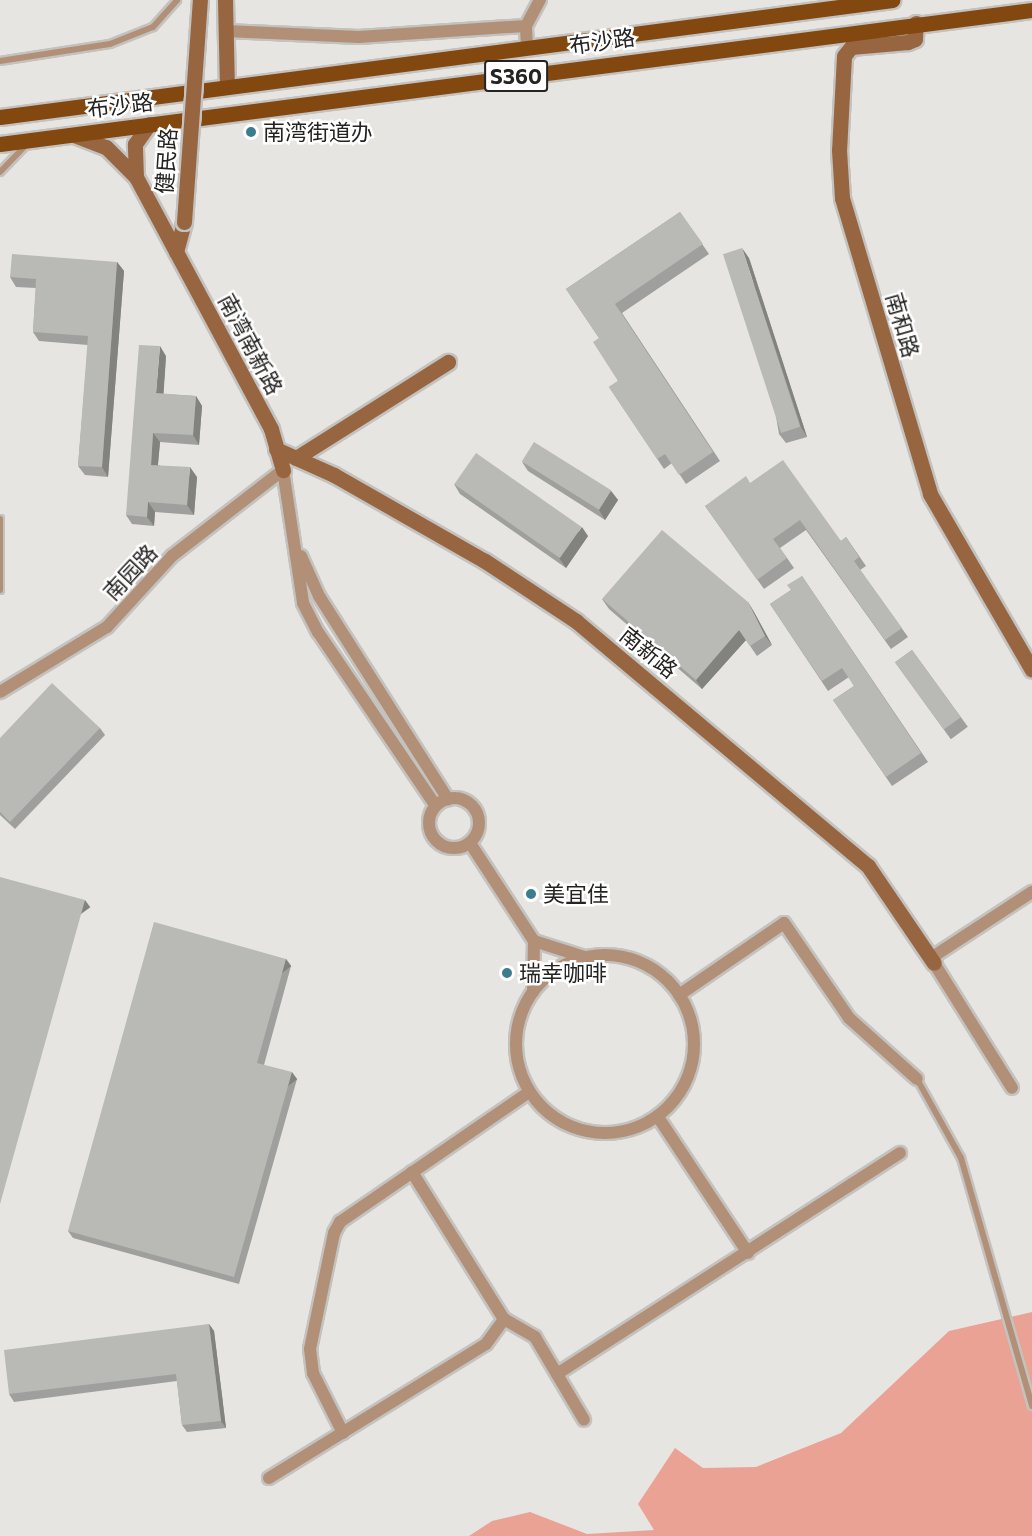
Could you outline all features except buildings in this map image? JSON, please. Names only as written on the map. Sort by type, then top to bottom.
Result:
[{"type":"main road","name":"布沙路","points":[[0,117],[892,0]]},
{"type":"main road","name":"布沙路","points":[[0,144],[916,23],[1032,10]]},
{"type":"street","name":"健民路","points":[[176,252],[184,222],[200,0]]},
{"type":"street","points":[[225,0],[227,87]]},
{"type":"street","points":[[527,48],[526,26],[540,0]]},
{"type":"street","name":"南和路","points":[[916,23],[915,39],[908,42],[851,47],[844,56],[842,198],[930,494],[1032,670]]},
{"type":"street","points":[[226,31],[359,37],[526,26]]},
{"type":"street","name":"南湾南新路","points":[[136,177],[135,144],[149,124]]},
{"type":"street","name":"南湾南新路","points":[[70,135],[106,147],[136,177],[271,429],[283,470],[303,603],[318,632],[436,806]]},
{"type":"street","points":[[296,458],[448,362]]},
{"type":"street","name":"南新路","points":[[276,449],[484,561],[576,621],[868,866],[932,961]]},
{"type":"street","name":"南园路","points":[[0,692],[107,627],[172,556],[283,470]]},
{"type":"street","name":"南湾南新路","points":[[295,543],[319,596],[448,799]]},
{"type":"street","points":[[448,799],[464,800],[476,810],[480,824],[470,843],[453,848],[439,843],[429,821],[436,806],[448,799]]},
{"type":"street","points":[[470,843],[534,941],[533,992],[515,1041],[529,1092],[556,1120],[585,1131],[627,1131],[658,1117],[678,1096],[693,1061],[692,1023],[679,995],[660,974],[634,960],[585,958],[534,941]]},
{"type":"street","points":[[1012,1088],[932,961],[1032,892]]},
{"type":"street","points":[[679,995],[784,923],[849,1018],[917,1078]]},
{"type":"street","points":[[533,992],[555,970],[585,958]]},
{"type":"street","points":[[343,1433],[313,1373],[310,1349],[334,1233],[340,1222],[529,1092]]},
{"type":"street","points":[[658,1117],[748,1253]]},
{"type":"street","points":[[557,1374],[900,1153]]},
{"type":"street","points":[[412,1172],[504,1319],[535,1337],[584,1420]]},
{"type":"street","points":[[269,1478],[486,1344],[504,1319]]},
{"type":"lane","points":[[0,62],[110,44],[153,27],[177,0]]},
{"type":"lane","points":[[0,172],[30,140]]},
{"type":"lane","points":[[0,522],[0,590]]},
{"type":"lane","points":[[917,1078],[961,1158],[1032,1406]]},
{"type":"shaded area","points":[[1032,1312],[1032,1536],[469,1536],[492,1521],[530,1512],[587,1534],[654,1530],[638,1504],[675,1448],[703,1468],[756,1467],[841,1433],[949,1331]]},
{"type":"place","name":"南湾街道办","points":[[251,132]]},
{"type":"place","name":"美宜佳","points":[[531,894]]},
{"type":"place","name":"瑞幸咖啡","points":[[507,973]]}]
